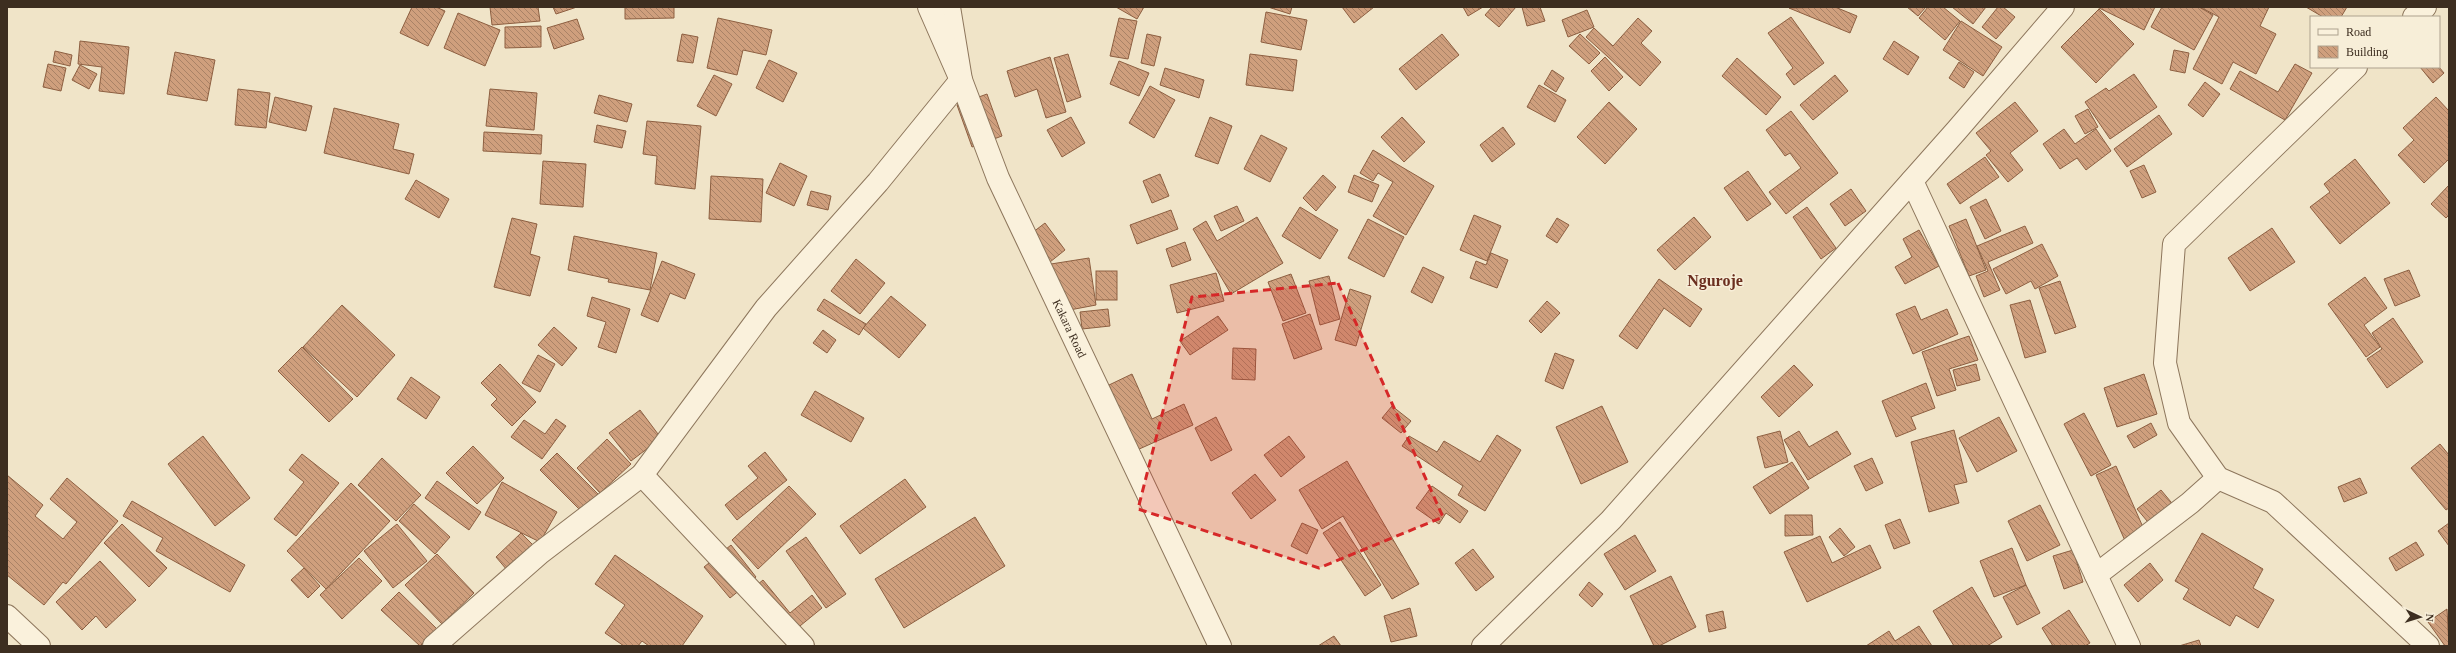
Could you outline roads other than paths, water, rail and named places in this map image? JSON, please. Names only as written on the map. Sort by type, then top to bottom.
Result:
[{"type":"street","name":"Kakara Road","points":[[928,7],[961,80],[998,178],[1220,646]]},
{"type":"street","points":[[434,646],[540,553],[642,474],[766,308],[878,182],[961,80],[949,7]]},
{"type":"street","points":[[1483,646],[1611,520],[1912,181],[2063,7]]},
{"type":"street","points":[[2415,16],[2425,7]]},
{"type":"street","points":[[2355,68],[2174,244],[2165,363],[2179,423],[2218,478],[2273,502],[2428,646]]},
{"type":"street","points":[[1912,181],[2129,646]]},
{"type":"street","points":[[642,474],[804,646]]},
{"type":"street","points":[[2096,575],[2190,503],[2218,478]]},
{"type":"street","points":[[7,616],[39,646]]},
{"type":"district","name":"Nguroje","points":[[1715,280]]}]
